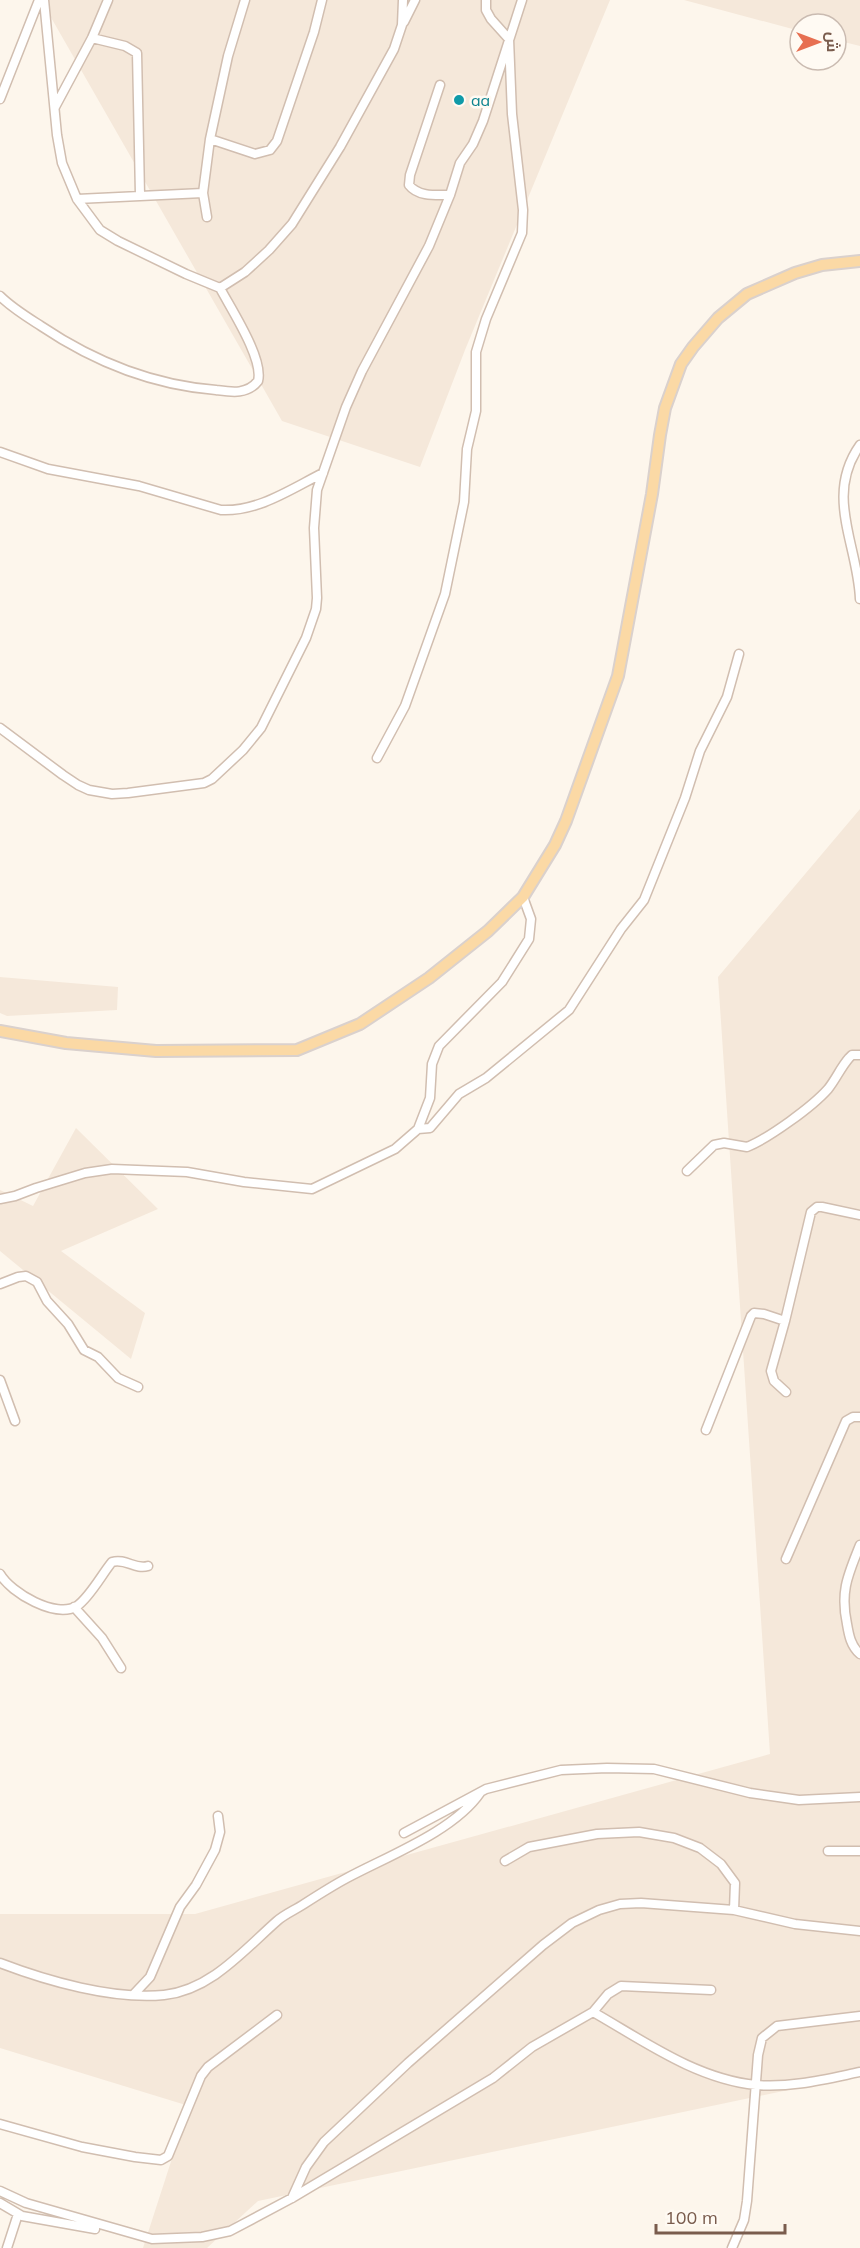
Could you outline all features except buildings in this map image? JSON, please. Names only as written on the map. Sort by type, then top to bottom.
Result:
[{"type":"main road","points":[[0,1031],[66,1043],[156,1051],[297,1050],[360,1024],[420,984],[488,931],[523,897],[544,865],[566,821],[618,676],[652,494],[665,408],[681,364],[693,346],[718,318],[747,294],[795,273],[822,265],[860,261]]},
{"type":"street","points":[[0,99],[39,0]]},
{"type":"street","points":[[0,297],[66,343],[104,362],[153,378],[187,387],[242,392],[254,386],[259,377],[259,370],[252,352],[220,288],[186,274],[100,230],[77,199],[62,163],[57,135],[44,0]]},
{"type":"street","points":[[55,108],[92,38],[108,0]]},
{"type":"street","points":[[207,217],[203,193],[210,139],[228,56],[245,0]]},
{"type":"street","points":[[210,139],[255,154],[273,147],[296,88],[322,0]]},
{"type":"street","points":[[402,25],[403,0]]},
{"type":"street","points":[[220,288],[245,272],[292,224],[369,95],[394,49],[402,25],[415,0]]},
{"type":"street","points":[[377,758],[405,706],[445,594],[464,502],[467,449],[476,411],[476,352],[486,319],[522,233],[523,210],[512,114],[509,39],[491,19],[486,10],[486,0]]},
{"type":"street","points":[[0,728],[78,785],[112,794],[204,783],[212,779],[243,750],[261,728],[312,623],[317,598],[314,545],[317,490],[346,406],[362,371],[429,246],[450,195],[460,163],[473,144],[483,121],[522,0]]},
{"type":"street","points":[[92,38],[125,46],[137,53],[140,195]]},
{"type":"street","points":[[440,85],[410,175],[409,185],[412,189],[422,193],[450,195]]},
{"type":"street","points":[[77,199],[203,193]]},
{"type":"street","points":[[860,446],[850,460],[846,473],[843,505],[845,524],[856,563],[860,599]]},
{"type":"street","points":[[0,452],[48,469],[139,486],[221,510],[233,511],[256,506],[323,473]]},
{"type":"street","points":[[418,1129],[430,1128],[459,1094],[482,1081],[562,1017],[579,996],[624,925],[641,905],[659,867],[700,751],[727,697],[739,654]]},
{"type":"street","points":[[0,1198],[15,1196],[85,1173],[112,1169],[187,1173],[312,1189],[389,1152],[418,1129],[430,1098],[432,1064],[439,1046],[502,982],[529,939],[531,920],[523,897]]},
{"type":"street","points":[[687,1171],[714,1145],[724,1143],[747,1147],[768,1135],[817,1100],[829,1088],[849,1058],[860,1054]]},
{"type":"street","points":[[786,1392],[774,1381],[771,1371],[812,1212],[817,1207],[822,1207],[860,1215]]},
{"type":"street","points":[[0,1284],[26,1276],[37,1282],[47,1301],[68,1324],[84,1350],[98,1357],[118,1378],[138,1387]]},
{"type":"street","points":[[706,1430],[751,1316],[759,1313],[785,1322]]},
{"type":"street","points":[[0,1380],[15,1421]]},
{"type":"street","points":[[786,1559],[846,1421],[853,1417],[860,1417]]},
{"type":"street","points":[[860,1545],[846,1580],[843,1602],[849,1636],[853,1646],[860,1654]]},
{"type":"street","points":[[0,1574],[12,1588],[34,1602],[51,1608],[74,1608],[112,1562],[118,1560],[142,1568],[148,1566]]},
{"type":"street","points":[[74,1608],[102,1638],[120,1668]]},
{"type":"street","points":[[404,1833],[486,1789],[561,1770],[654,1769],[719,1787],[799,1800],[860,1797]]},
{"type":"street","points":[[0,1963],[69,1985],[133,1995],[166,1995],[191,1988],[224,1969],[245,1953],[279,1920],[345,1879],[437,1830],[462,1814],[480,1793]]},
{"type":"street","points":[[133,1995],[150,1977],[176,1917],[215,1850],[220,1832],[218,1815]]},
{"type":"street","points":[[505,1861],[529,1847],[597,1834],[639,1832],[674,1838],[700,1848],[721,1864],[735,1883],[734,1910]]},
{"type":"street","points":[[828,1851],[860,1851]]},
{"type":"street","points":[[292,2199],[306,2167],[324,2142],[408,2063],[543,1945],[572,1923],[599,1910],[620,1904],[641,1903],[734,1910],[795,1924],[860,1931]]},
{"type":"street","points":[[0,2192],[26,2203],[152,2239],[159,2243],[230,2231],[292,2199],[493,2078],[532,2047],[593,2012],[608,1994],[621,1986],[711,1990]]},
{"type":"street","points":[[593,2012],[683,2063],[717,2077],[755,2085],[816,2082],[860,2072]]},
{"type":"street","points":[[0,2124],[82,2147],[161,2160],[168,2156],[201,2076],[208,2067],[278,2015]]},
{"type":"street","points":[[732,2248],[744,2220],[747,2201],[755,2085],[762,2038],[777,2026],[860,2016]]},
{"type":"street","points":[[0,2203],[18,2214],[95,2229]]},
{"type":"street","points":[[7,2248],[18,2214]]},
{"type":"shaded area","points":[[41,0],[610,0],[465,350],[420,467],[282,421]]},
{"type":"shaded area","points":[[684,0],[860,0],[860,46],[848,43],[848,12],[788,12],[788,28]]},
{"type":"shaded area","points":[[860,809],[860,2075],[258,2201],[207,2248],[143,2248],[189,2106],[0,2048],[0,1914],[195,1914],[770,1754],[718,977]]},
{"type":"shaded area","points":[[0,977],[118,987],[117,1010],[7,1016],[0,1013]]},
{"type":"shaded area","points":[[76,1128],[158,1209],[61,1251],[145,1313],[131,1359],[0,1251],[0,1190],[33,1206]]},
{"type":"place","name":"aa","points":[[459,100]]}]
